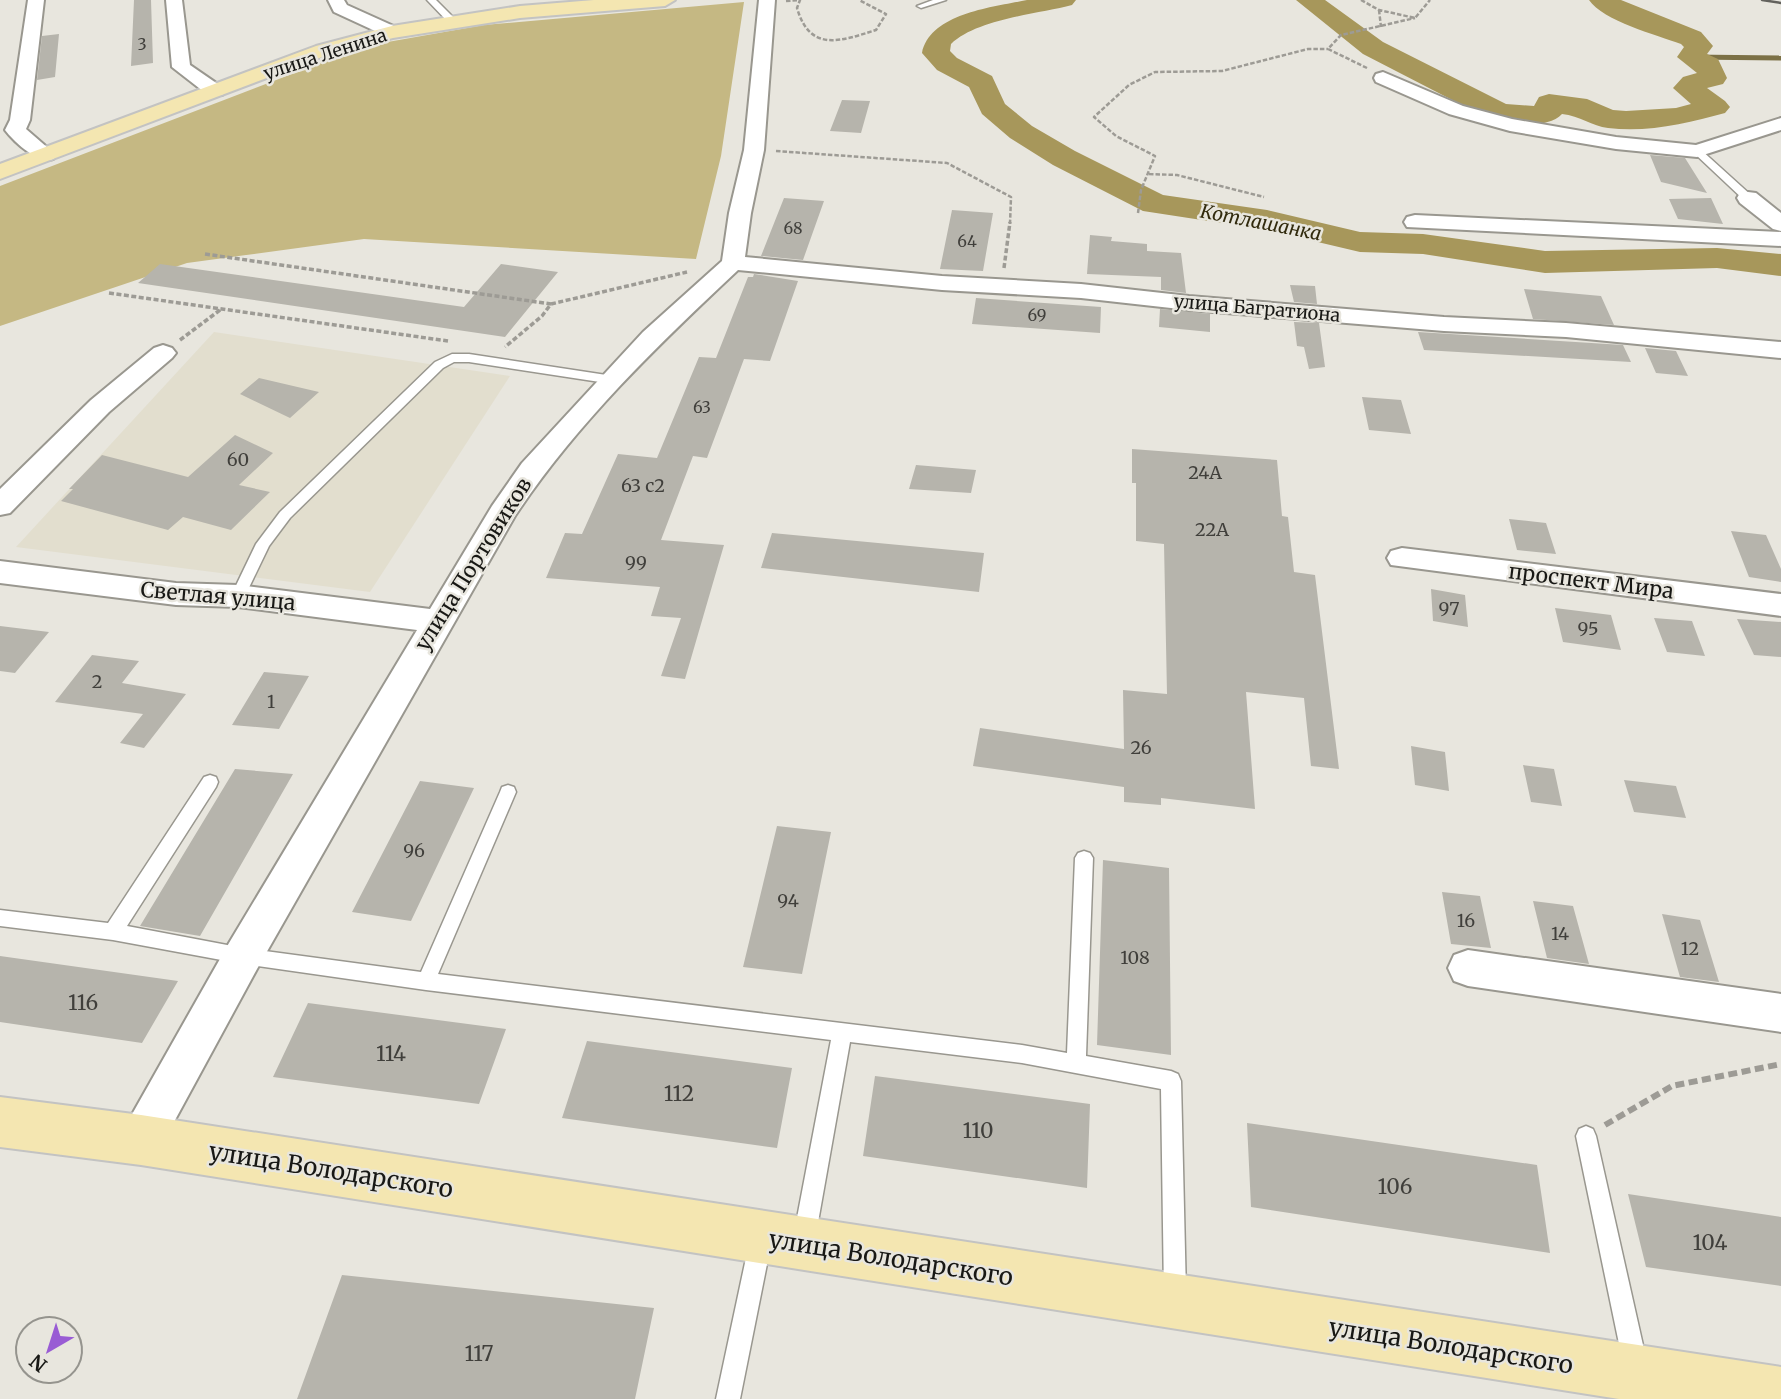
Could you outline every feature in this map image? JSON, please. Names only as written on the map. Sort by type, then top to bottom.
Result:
[{"type":"main road","name":"улица Ленина","points":[[0,172],[323,50],[393,32],[452,21],[520,12],[664,0]]},
{"type":"main road","name":"улица Володарского","points":[[0,1122],[141,1140],[1175,1303],[1604,1377],[1781,1396]]},
{"type":"street","points":[[36,0],[20,120],[15,130],[46,155]]},
{"type":"street","points":[[174,0],[181,67],[215,91]]},
{"type":"street","points":[[336,0],[340,8],[393,32]]},
{"type":"street","points":[[733,263],[740,213],[754,150],[767,0]]},
{"type":"street","points":[[1383,78],[1456,110],[1510,125],[1616,143],[1697,151],[1781,124]]},
{"type":"street","points":[[1748,198],[1781,224]]},
{"type":"street","points":[[1415,222],[1781,239]]},
{"type":"street","name":"улица Багратиона","points":[[733,263],[1444,324],[1566,330],[1781,350]]},
{"type":"street","name":"улица Портовиков","points":[[141,1140],[243,956],[502,513],[532,469],[562,434],[652,337],[733,263]]},
{"type":"street","points":[[0,506],[100,406],[163,353]]},
{"type":"street","name":"проспект Мира","points":[[1402,558],[1781,605]]},
{"type":"street","name":"Светлая улица","points":[[0,572],[176,594],[238,596],[437,621]]},
{"type":"street","points":[[1468,968],[1781,1013]]},
{"type":"lane","points":[[431,0],[452,21]]},
{"type":"lane","points":[[921,6],[942,0]]},
{"type":"lane","points":[[1697,151],[1748,198]]},
{"type":"lane","points":[[238,596],[263,544],[285,515],[439,365],[452,358],[469,358],[613,380]]},
{"type":"lane","points":[[114,932],[210,782]]},
{"type":"lane","points":[[426,981],[508,792]]},
{"type":"lane","points":[[1076,1064],[1084,858]]},
{"type":"lane","points":[[0,918],[114,932],[243,956],[426,981],[1022,1054],[1171,1081],[1175,1303]]},
{"type":"lane","points":[[728,1399],[782,1241],[842,1033]]},
{"type":"lane","points":[[1586,1136],[1604,1377]]},
{"type":"path","points":[[800,0],[797,8],[804,28],[818,38],[840,40],[876,30],[886,14],[859,0]]},
{"type":"path","points":[[1362,0],[1379,10],[1415,18]]},
{"type":"path","points":[[1328,49],[1341,36],[1415,18],[1430,0]]},
{"type":"path","points":[[1379,10],[1381,27]]},
{"type":"path","points":[[1138,213],[1137,195],[1155,156],[1115,136],[1094,117],[1129,85],[1155,72],[1222,71],[1308,49],[1328,49],[1346,56]]},
{"type":"path","points":[[754,150],[947,163],[1011,197],[1009,245],[1000,287]]},
{"type":"path","points":[[1149,174],[1177,175],[1264,197]]},
{"type":"path","points":[[205,254],[551,304],[619,286],[733,263]]},
{"type":"path","points":[[109,293],[449,341]]},
{"type":"path","points":[[503,348],[542,316],[551,304]]},
{"type":"path","points":[[163,353],[220,310]]},
{"type":"path","points":[[1586,1136],[1672,1086],[1781,1064]]},
{"type":"shaded area","points":[[744,2],[721,156],[696,259],[364,239],[187,263],[0,326],[0,186],[365,46],[484,25]]},
{"type":"shaded area","points":[[214,332],[510,376],[370,592],[16,547]]},
{"type":"building","points":[[134,0],[151,0],[153,63],[131,66]]},
{"type":"building","points":[[59,34],[55,77],[37,80],[42,36]]},
{"type":"building","points":[[842,100],[870,101],[861,133],[830,131]]},
{"type":"building","points":[[1650,155],[1685,158],[1707,193],[1661,182]]},
{"type":"building","points":[[784,198],[824,201],[803,260],[761,256]]},
{"type":"building","points":[[1711,198],[1723,224],[1678,219],[1669,199]]},
{"type":"building","points":[[952,210],[993,213],[983,271],[940,269]]},
{"type":"building","points":[[1090,235],[1112,237],[1111,241],[1147,244],[1147,251],[1181,253],[1186,293],[1161,290],[1161,277],[1087,274]]},
{"type":"building","points":[[160,264],[464,307],[501,264],[558,272],[505,337],[138,283]]},
{"type":"building","points":[[754,274],[798,281],[770,361],[744,359],[707,458],[693,456],[661,540],[724,545],[685,679],[661,676],[681,618],[651,616],[660,587],[546,578],[565,533],[582,534],[618,454],[657,458],[699,357],[716,358],[748,277],[753,277]]},
{"type":"building","points":[[1290,285],[1315,286],[1317,304],[1294,302]]},
{"type":"building","points":[[1524,289],[1601,296],[1614,325],[1533,319]]},
{"type":"building","points":[[976,298],[1101,307],[1100,333],[972,324]]},
{"type":"building","points":[[1160,309],[1210,314],[1210,332],[1159,327]]},
{"type":"building","points":[[1294,322],[1319,323],[1325,367],[1309,369],[1304,347],[1297,346]]},
{"type":"building","points":[[1418,332],[1623,345],[1631,362],[1424,350]]},
{"type":"building","points":[[1645,348],[1676,351],[1688,376],[1656,373]]},
{"type":"building","points":[[259,378],[319,392],[290,418],[240,394]]},
{"type":"building","points":[[1362,397],[1401,400],[1411,434],[1369,430]]},
{"type":"building","points":[[235,435],[273,453],[239,485],[270,492],[231,530],[183,517],[168,530],[61,501],[102,455],[188,477]]},
{"type":"building","points":[[1132,449],[1277,460],[1282,516],[1288,517],[1294,572],[1315,575],[1339,769],[1311,766],[1304,698],[1246,692],[1255,809],[1161,798],[1161,805],[1124,802],[1124,787],[973,766],[980,728],[1124,749],[1123,690],[1167,694],[1164,544],[1136,541],[1136,483],[1132,483]]},
{"type":"building","points":[[916,465],[976,470],[971,493],[909,489]]},
{"type":"building","points":[[1509,519],[1546,523],[1556,554],[1517,550]]},
{"type":"building","points":[[1731,531],[1766,535],[1781,569],[1781,582],[1749,577]]},
{"type":"building","points":[[772,533],[984,553],[979,592],[761,568]]},
{"type":"building","points":[[1431,589],[1465,595],[1468,627],[1433,621]]},
{"type":"building","points":[[1555,608],[1611,615],[1621,650],[1563,642]]},
{"type":"building","points":[[1654,618],[1692,621],[1705,656],[1667,652]]},
{"type":"building","points":[[1737,619],[1781,622],[1781,657],[1754,655]]},
{"type":"building","points":[[0,626],[49,632],[15,673],[0,671]]},
{"type":"building","points":[[92,655],[139,661],[122,683],[186,694],[144,748],[120,743],[143,714],[55,702]]},
{"type":"building","points":[[264,672],[309,676],[279,729],[232,725]]},
{"type":"building","points":[[1411,746],[1445,752],[1449,791],[1415,785]]},
{"type":"building","points":[[1523,765],[1554,769],[1562,806],[1531,802]]},
{"type":"building","points":[[235,769],[293,774],[200,936],[140,926]]},
{"type":"building","points":[[1624,780],[1676,786],[1686,818],[1634,812]]},
{"type":"building","points":[[420,781],[474,788],[411,921],[352,912]]},
{"type":"building","points":[[777,826],[831,832],[802,974],[743,967]]},
{"type":"building","points":[[1103,860],[1169,868],[1171,1055],[1097,1045]]},
{"type":"building","points":[[1442,892],[1480,896],[1491,948],[1451,944]]},
{"type":"building","points":[[1533,901],[1573,906],[1589,964],[1547,958]]},
{"type":"building","points":[[1662,914],[1700,920],[1719,982],[1680,977]]},
{"type":"building","points":[[0,956],[178,981],[142,1043],[0,1022]]},
{"type":"building","points":[[308,1003],[506,1029],[479,1104],[273,1077]]},
{"type":"building","points":[[587,1041],[792,1068],[777,1148],[562,1118]]},
{"type":"building","points":[[875,1076],[1090,1104],[1087,1188],[863,1156]]},
{"type":"building","points":[[1247,1123],[1537,1165],[1550,1253],[1251,1207]]},
{"type":"building","points":[[1628,1194],[1781,1217],[1781,1286],[1646,1267]]},
{"type":"building","points":[[342,1275],[654,1308],[635,1399],[297,1399]]},
{"type":"waterway","name":"Котлашанка","points":[[1063,0],[996,15],[960,27],[946,34],[938,42],[936,53],[947,64],[982,82],[992,108],[1021,132],[1064,158],[1155,204],[1267,220],[1360,242],[1423,244],[1545,262],[1717,258],[1781,265]]},
{"type":"waterway","name":"Котлашанка","points":[[1309,0],[1373,48],[1500,113],[1539,115],[1549,111],[1549,103],[1587,108],[1607,119],[1626,120],[1677,117],[1715,107],[1687,88],[1693,83],[1713,78],[1708,65],[1691,57],[1699,46],[1691,38],[1625,13],[1602,0]]},
{"type":"waterway","points":[[1691,57],[1781,58]]},
{"type":"railway","points":[[1762,0],[1781,3]]}]
